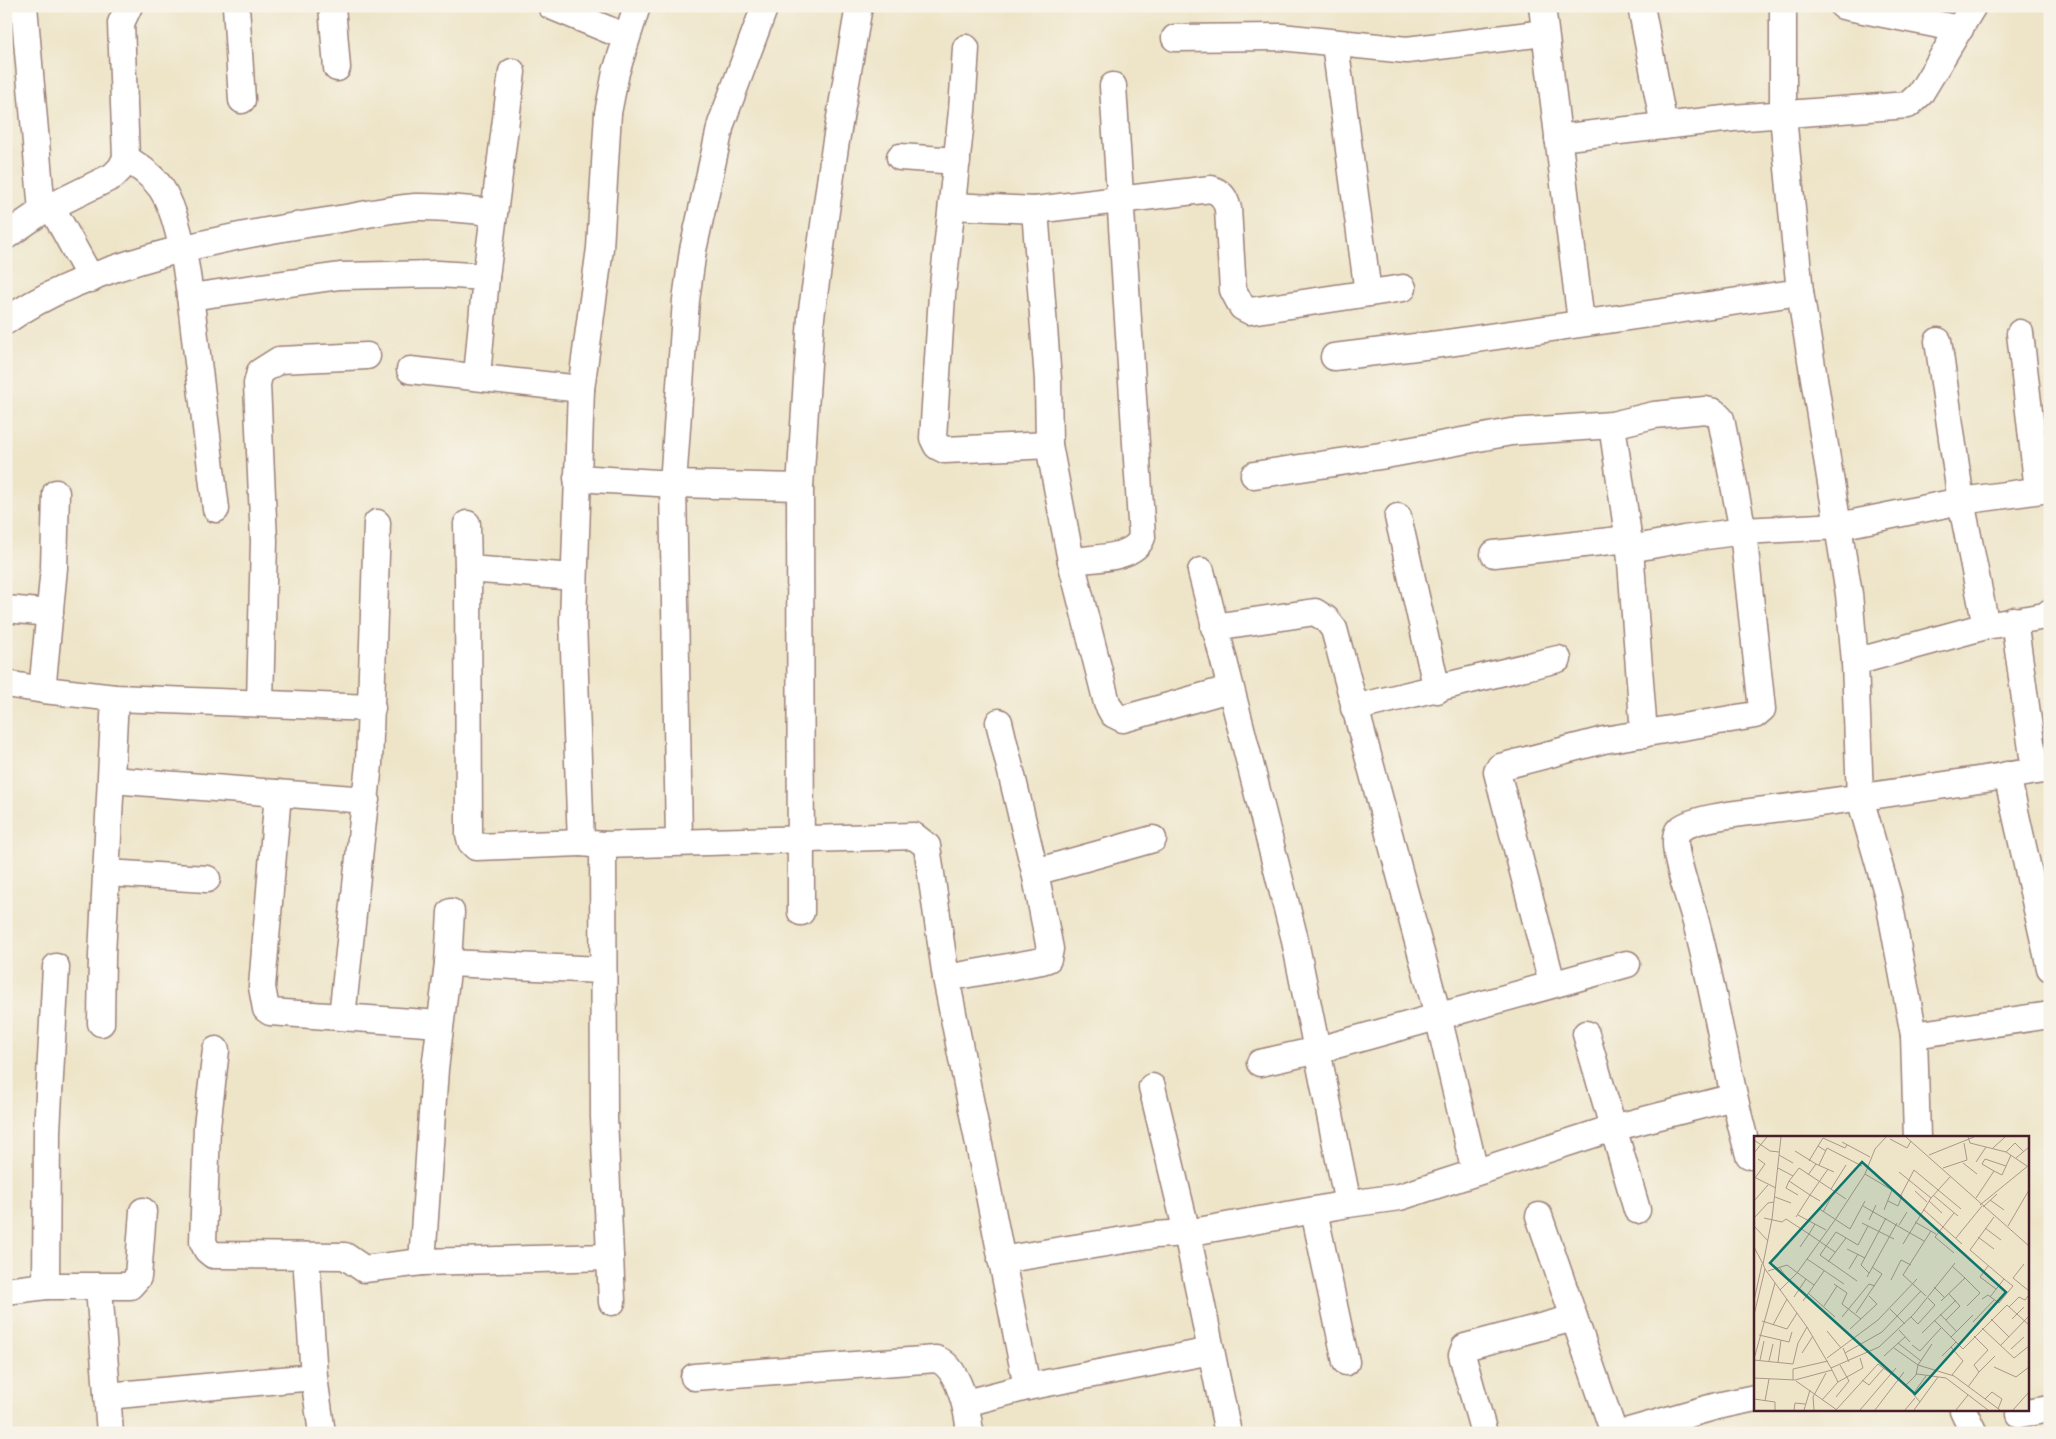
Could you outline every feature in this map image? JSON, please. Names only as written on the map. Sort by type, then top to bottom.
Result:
[{"type":"street","points":[[24,6],[46,209],[91,279]]},
{"type":"street","points":[[6,236],[46,209],[112,176],[122,168],[126,158],[121,23],[129,6]]},
{"type":"street","points":[[236,6],[242,100]]},
{"type":"street","points":[[332,6],[337,68]]},
{"type":"street","points":[[551,6],[626,37]]},
{"type":"street","points":[[612,1302],[604,1117],[602,970],[574,622],[574,577],[581,389],[600,248],[608,113],[616,72],[637,6]]},
{"type":"street","points":[[679,841],[673,484],[686,300],[693,250],[721,124],[765,6]]},
{"type":"street","points":[[801,912],[800,486],[811,316],[835,147],[859,6]]},
{"type":"street","points":[[1542,6],[1581,322]]},
{"type":"street","points":[[1641,6],[1664,126]]},
{"type":"street","points":[[1783,6],[1783,116],[1800,292],[1849,594],[1855,662],[1860,798],[1888,896],[1914,1035],[1917,1136]]},
{"type":"street","points":[[1843,6],[1960,29]]},
{"type":"street","points":[[1558,138],[1733,118],[1783,116],[1912,103],[1973,6]]},
{"type":"street","points":[[1175,38],[1281,37],[1407,50],[1544,34]]},
{"type":"street","points":[[1336,44],[1368,294]]},
{"type":"street","points":[[966,48],[957,161],[942,295],[933,438],[936,446],[945,450],[1049,445]]},
{"type":"street","points":[[477,376],[486,278],[512,72]]},
{"type":"street","points":[[1071,561],[1125,553],[1140,544],[1142,536],[1113,86]]},
{"type":"street","points":[[126,158],[152,176],[161,188],[168,202],[182,249],[190,297],[216,509]]},
{"type":"street","points":[[900,158],[957,161]]},
{"type":"street","points":[[952,206],[1034,210],[1211,189],[1219,192],[1225,198],[1228,209],[1233,290],[1242,307],[1250,311],[1403,288]]},
{"type":"street","points":[[6,322],[50,295],[91,279],[182,249],[290,226],[414,207],[494,212]]},
{"type":"street","points":[[1034,210],[1048,380],[1049,445],[1071,561],[1107,703],[1113,714],[1123,719],[1229,689]]},
{"type":"street","points":[[190,297],[340,276],[438,274],[486,278]]},
{"type":"street","points":[[1334,357],[1448,343],[1581,322],[1800,292]]},
{"type":"street","points":[[1494,554],[1629,544],[1743,532],[1839,526],[1961,500],[2044,489],[2020,333]]},
{"type":"street","points":[[1938,341],[1961,500],[1986,626]]},
{"type":"street","points":[[260,702],[264,541],[257,384],[260,372],[279,360],[367,356]]},
{"type":"street","points":[[410,370],[581,389]]},
{"type":"street","points":[[1254,475],[1380,456],[1511,432],[1612,425],[1654,415],[1705,410],[1714,412],[1721,418],[1743,532],[1762,709],[1755,715],[1604,740],[1508,763],[1500,767],[1497,772],[1552,983]]},
{"type":"street","points":[[1612,425],[1629,544],[1644,734]]},
{"type":"street","points":[[577,478],[673,484],[800,486]]},
{"type":"street","points":[[44,690],[43,681],[50,613],[56,493]]},
{"type":"street","points":[[1398,517],[1437,690]]},
{"type":"street","points":[[342,1017],[366,800],[372,708],[378,524]]},
{"type":"street","points":[[467,524],[469,834],[470,842],[476,847],[914,836],[921,839],[927,846],[946,978],[1027,1387]]},
{"type":"street","points":[[468,569],[574,577]]},
{"type":"street","points":[[1201,571],[1229,689],[1290,920],[1348,1204]]},
{"type":"street","points":[[6,609],[50,613]]},
{"type":"street","points":[[1214,627],[1315,612],[1326,619],[1334,630],[1438,1016],[1475,1172]]},
{"type":"street","points":[[1855,662],[1986,626],[2045,616],[2050,612]]},
{"type":"street","points":[[1749,1155],[1734,1097],[1698,932],[1678,856],[1676,839],[1678,831],[1686,825],[1723,815],[1860,798],[2043,770],[2014,620]]},
{"type":"street","points":[[1354,708],[1437,690],[1558,659]]},
{"type":"street","points":[[6,684],[115,698],[260,702],[372,708]]},
{"type":"street","points":[[101,1022],[115,698]]},
{"type":"street","points":[[946,978],[1042,962],[1048,959],[1050,949],[1035,872],[999,722]]},
{"type":"street","points":[[2007,775],[2050,968]]},
{"type":"street","points":[[112,780],[366,800]]},
{"type":"street","points":[[278,792],[263,978],[266,1008],[270,1012],[440,1024]]},
{"type":"street","points":[[1035,872],[1153,839]]},
{"type":"street","points":[[106,873],[207,879]]},
{"type":"street","points":[[422,1262],[435,1070],[448,963],[451,912]]},
{"type":"street","points":[[448,963],[602,970]]},
{"type":"street","points":[[1260,1063],[1318,1050],[1552,983],[1627,964]]},
{"type":"street","points":[[46,1286],[47,1131],[56,967]]},
{"type":"street","points":[[1914,1035],[2050,1015]]},
{"type":"street","points":[[1586,1034],[1637,1210]]},
{"type":"street","points":[[216,1050],[207,1126],[203,1242],[207,1250],[213,1255],[348,1257],[364,1269],[422,1262],[610,1257]]},
{"type":"street","points":[[1152,1087],[1187,1233],[1228,1433]]},
{"type":"street","points":[[1002,1260],[1155,1235],[1187,1233],[1348,1204],[1400,1197],[1614,1128],[1734,1097]]},
{"type":"street","points":[[6,1291],[46,1286],[98,1288],[130,1286],[138,1278],[143,1211]]},
{"type":"street","points":[[1314,1211],[1346,1362]]},
{"type":"street","points":[[1540,1216],[1614,1433]]},
{"type":"street","points":[[306,1256],[314,1377],[322,1433]]},
{"type":"street","points":[[98,1288],[110,1433]]},
{"type":"street","points":[[1484,1433],[1462,1355],[1465,1347],[1574,1318]]},
{"type":"street","points":[[966,1403],[1027,1387],[1211,1351]]},
{"type":"street","points":[[694,1377],[936,1359],[942,1361],[948,1367],[966,1403],[970,1433]]},
{"type":"street","points":[[108,1396],[314,1377]]},
{"type":"street","points":[[1622,1433],[1717,1406],[1754,1398]]},
{"type":"street","points":[[2020,1414],[2050,1409]]},
{"type":"street","points":[[1964,1412],[1974,1433]]}]
